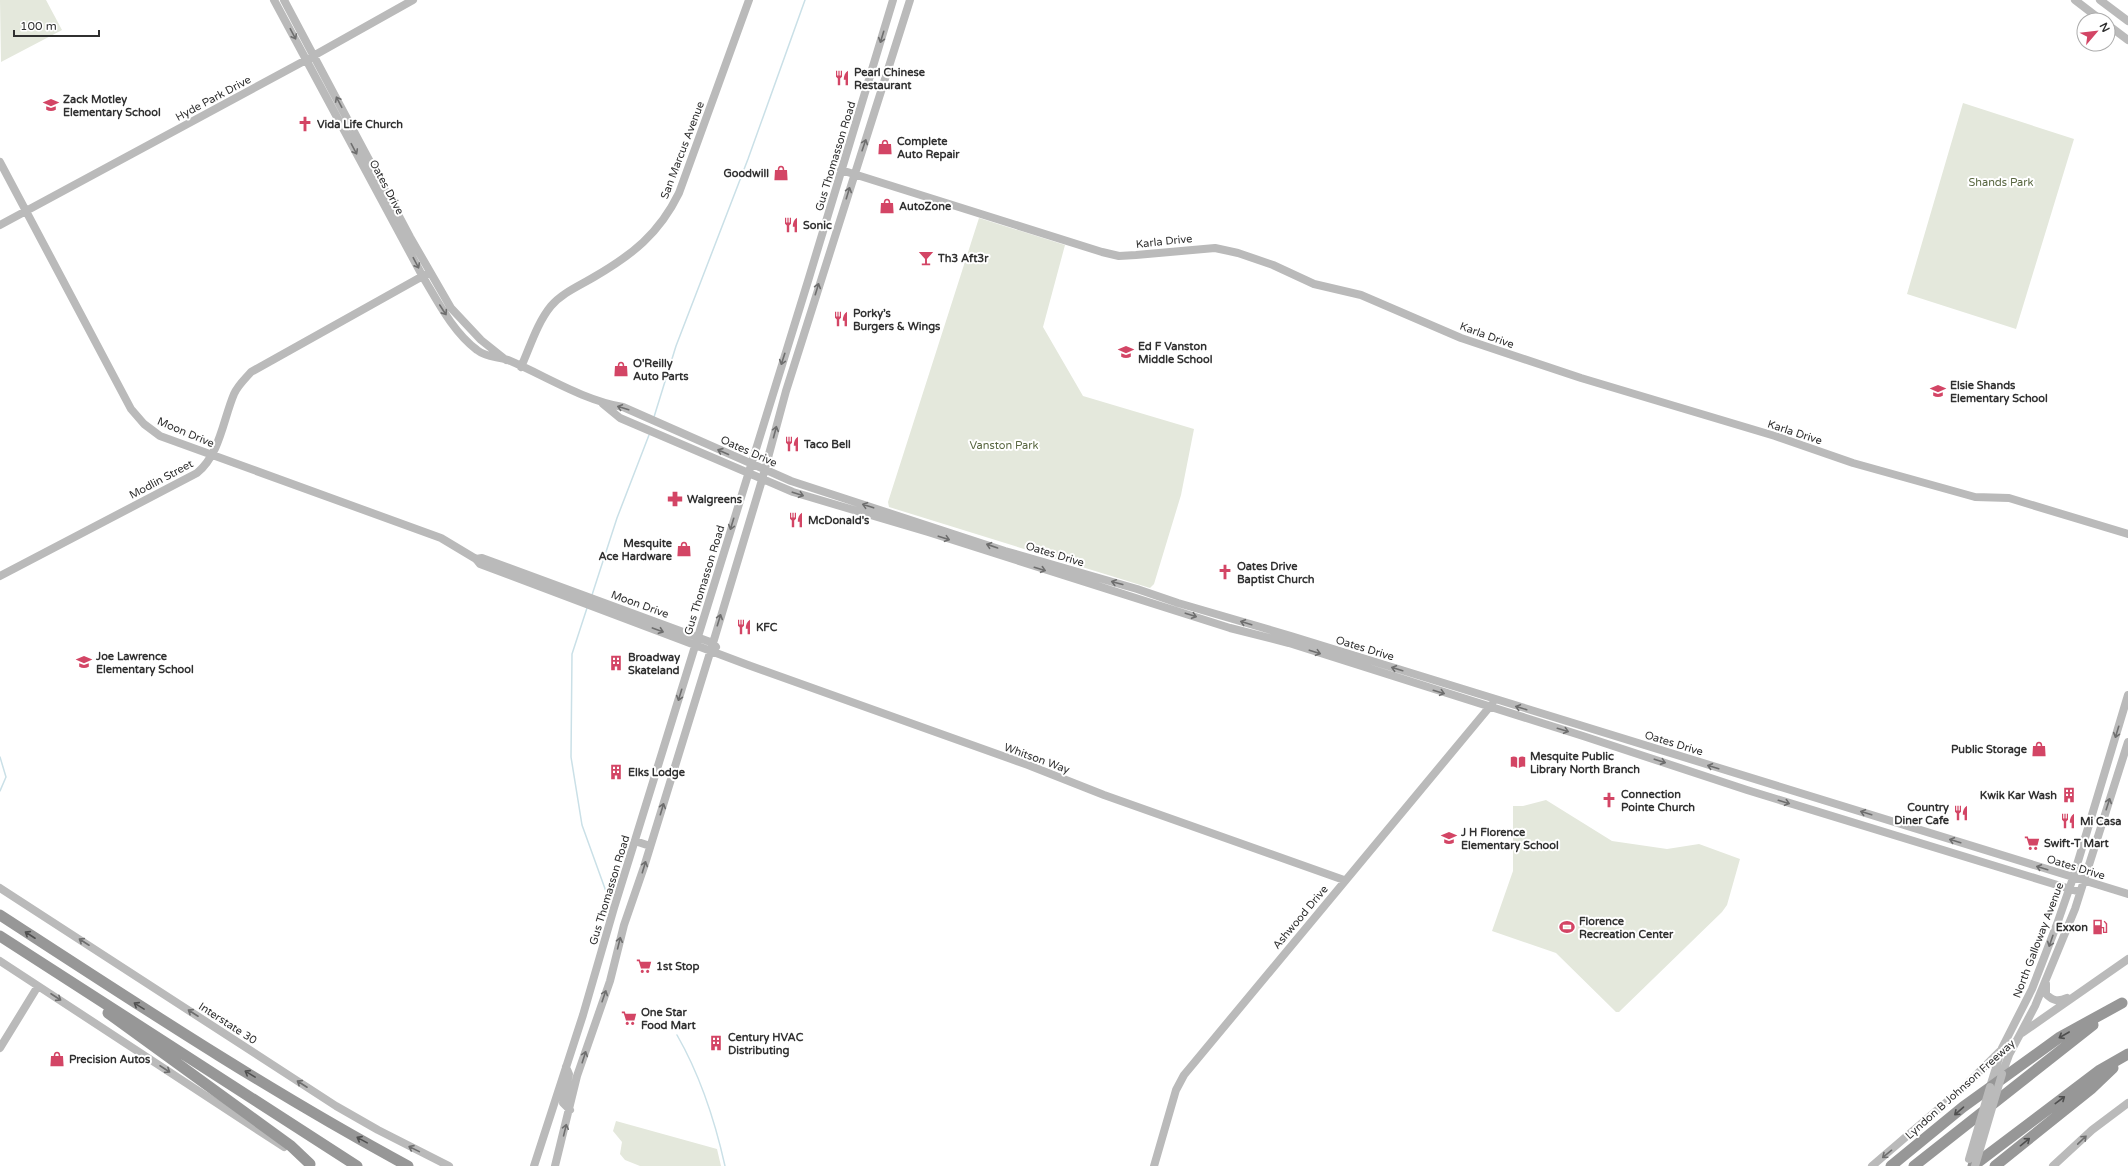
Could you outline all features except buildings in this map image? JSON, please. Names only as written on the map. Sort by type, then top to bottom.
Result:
[{"type":"highway","points":[[0,915],[212,1052],[319,1116],[408,1166]]},
{"type":"highway","points":[[0,936],[357,1166]]},
{"type":"highway","points":[[53,970],[175,1063],[291,1146],[312,1165]]},
{"type":"highway","points":[[1892,1166],[1964,1107],[2054,1041],[2125,1001]]},
{"type":"highway","points":[[1914,1166],[2028,1075],[2125,1001]]},
{"type":"highway","points":[[1974,1166],[2100,1070],[2128,1054]]},
{"type":"highway","points":[[1995,1166],[2090,1089],[2128,1054]]},
{"type":"main road","name":"Oates Drive","points":[[274,0],[306,60],[427,275],[463,322],[506,360],[602,404],[620,418],[762,480],[840,507],[928,529]]},
{"type":"main road","name":"Oates Drive","points":[[284,0],[427,275]]},
{"type":"main road","name":"Hyde Park Drive","points":[[0,225],[314,56],[413,0]]},
{"type":"main road","name":"San Marcus Avenue","points":[[522,367],[541,322],[550,307],[561,296],[614,266],[638,248],[659,228],[670,211],[679,193],[749,0]]},
{"type":"main road","name":"Gus Thomasson Road","points":[[534,1166],[583,1015],[696,640],[893,0]]},
{"type":"main road","name":"Gus Thomasson Road","points":[[555,1166],[570,1110],[577,1076],[610,981],[624,925],[650,846],[762,480],[786,391],[910,0]]},
{"type":"main road","points":[[2075,0],[2091,12]]},
{"type":"main road","points":[[2100,0],[2128,21]]},
{"type":"main road","points":[[2116,31],[2128,40]]},
{"type":"main road","name":"Moon Drive","points":[[0,162],[131,409],[139,419],[160,436],[441,538],[476,559],[482,558],[584,599],[711,646]]},
{"type":"main road","name":"Karla Drive","points":[[841,170],[1102,252],[1120,256],[1215,248],[1238,253],[1273,265],[1314,284],[1361,294],[1461,338],[1581,378],[1775,436],[1853,462],[1975,497],[2009,498],[2128,534]]},
{"type":"main road","name":"Modlin Street","points":[[0,576],[197,473],[211,455],[235,393],[251,372],[427,275]]},
{"type":"main road","points":[[795,322],[806,326]]},
{"type":"main road","name":"Oates Drive","points":[[602,404],[623,407],[791,482],[928,529],[1230,628],[1289,643],[1492,703],[2128,894]]},
{"type":"main road","name":"Whitson Way","points":[[711,646],[722,655],[881,711],[1104,795],[1344,880]]},
{"type":"main road","name":"North Galloway Avenue","points":[[1967,1166],[2002,1048],[2032,989],[2047,954],[2073,878],[2128,697]]},
{"type":"main road","name":"Oates Drive","points":[[1492,703],[1753,792],[2080,892]]},
{"type":"main road","name":"Ashwood Drive","points":[[1154,1166],[1176,1090],[1184,1075],[1492,703]]},
{"type":"main road","name":"North Galloway Avenue","points":[[1974,1166],[2002,1074],[2020,1034],[2035,1006],[2065,934],[2128,742]]},
{"type":"main road","points":[[2104,774],[2116,778]]},
{"type":"main road","points":[[635,841],[650,846]]},
{"type":"main road","name":"Interstate 30","points":[[0,888],[336,1106],[378,1130],[449,1166]]},
{"type":"main road","name":"Lyndon B Johnson Freeway","points":[[1872,1166],[1979,1073],[2002,1048],[2128,959]]},
{"type":"main road","points":[[0,961],[312,1165]]},
{"type":"main road","points":[[2048,975],[2046,994],[2051,1000],[2058,1001],[2081,992]]},
{"type":"main road","points":[[0,1048],[38,986]]},
{"type":"main road","points":[[566,1068],[569,1074],[563,1103],[570,1110]]},
{"type":"main road","points":[[1979,1073],[1986,1072],[1993,1082],[1995,1098]]},
{"type":"main road","points":[[2053,1166],[2092,1130],[2128,1103]]},
{"type":"green space","points":[[0,0],[46,0],[62,30],[1,62]]},
{"type":"green space","name":"Shands Park","points":[[1963,103],[2074,139],[2016,329],[1907,294]]},
{"type":"green space","name":"Vanston Park","points":[[979,218],[1065,245],[1043,327],[1083,396],[1194,429],[1181,495],[1154,584],[1150,588],[889,507],[888,502]]},
{"type":"green space","points":[[1546,800],[1612,841],[1667,849],[1699,844],[1740,859],[1727,905],[1722,912],[1619,1012],[1616,1012],[1556,953],[1492,931],[1513,871],[1513,806],[1523,806]]},
{"type":"green space","points":[[616,1121],[717,1149],[721,1166],[640,1166],[625,1160],[620,1154],[622,1142],[613,1131]]},
{"type":"waterway","points":[[654,417],[676,346],[748,159],[805,0]]},
{"type":"waterway","points":[[592,595],[617,518],[649,435]]},
{"type":"waterway","points":[[587,608],[572,654],[571,757],[582,825],[608,897]]},
{"type":"waterway","points":[[0,757],[6,777],[0,791]]},
{"type":"waterway","points":[[677,1035],[700,1082],[717,1132],[725,1166]]},
{"type":"place","name":"Pearl Chinese Restaurant","points":[[842,78]]},
{"type":"place","name":"Zack Motley Elementary School","points":[[51,105]]},
{"type":"place","name":"Vida Life Church","points":[[305,124]]},
{"type":"place","name":"Complete Auto Repair","points":[[885,147]]},
{"type":"place","name":"Goodwill","points":[[781,173]]},
{"type":"place","name":"AutoZone","points":[[887,206]]},
{"type":"place","name":"Sonic","points":[[791,225]]},
{"type":"place","name":"Th3 Aft3r","points":[[926,258]]},
{"type":"place","name":"Porky’s Burgers & Wings","points":[[841,319]]},
{"type":"place","name":"Ed F Vanston Middle School","points":[[1126,352]]},
{"type":"place","name":"O'Reilly Auto Parts","points":[[621,369]]},
{"type":"place","name":"Elsie Shands Elementary School","points":[[1938,391]]},
{"type":"place","name":"Taco Bell","points":[[792,444]]},
{"type":"place","name":"Walgreens","points":[[675,499]]},
{"type":"place","name":"McDonald's","points":[[796,520]]},
{"type":"place","name":"Mesquite Ace Hardware","points":[[684,549]]},
{"type":"place","name":"Oates Drive Baptist Church","points":[[1225,572]]},
{"type":"place","name":"KFC","points":[[744,627]]},
{"type":"place","name":"Joe Lawrence Elementary School","points":[[84,662]]},
{"type":"place","name":"Broadway Skateland","points":[[616,663]]},
{"type":"place","name":"Public Storage","points":[[2039,749]]},
{"type":"place","name":"Mesquite Public Library North Branch","points":[[1518,762]]},
{"type":"place","name":"Elks Lodge","points":[[616,772]]},
{"type":"place","name":"Kwik Kar Wash","points":[[2069,795]]},
{"type":"place","name":"Connection Pointe Church","points":[[1609,800]]},
{"type":"place","name":"Country Diner Cafe","points":[[1961,813]]},
{"type":"place","name":"Mi Casa","points":[[2068,821]]},
{"type":"place","name":"J H Florence Elementary School","points":[[1449,838]]},
{"type":"place","name":"Swift-T Mart","points":[[2032,843]]},
{"type":"place","name":"Florence Recreation Center","points":[[1567,927]]},
{"type":"place","name":"Exxon","points":[[2100,927]]},
{"type":"place","name":"1st Stop","points":[[644,966]]},
{"type":"place","name":"One Star Food Mart","points":[[629,1018]]},
{"type":"place","name":"Century HVAC Distributing","points":[[716,1043]]},
{"type":"place","name":"Precision Autos","points":[[57,1059]]}]
